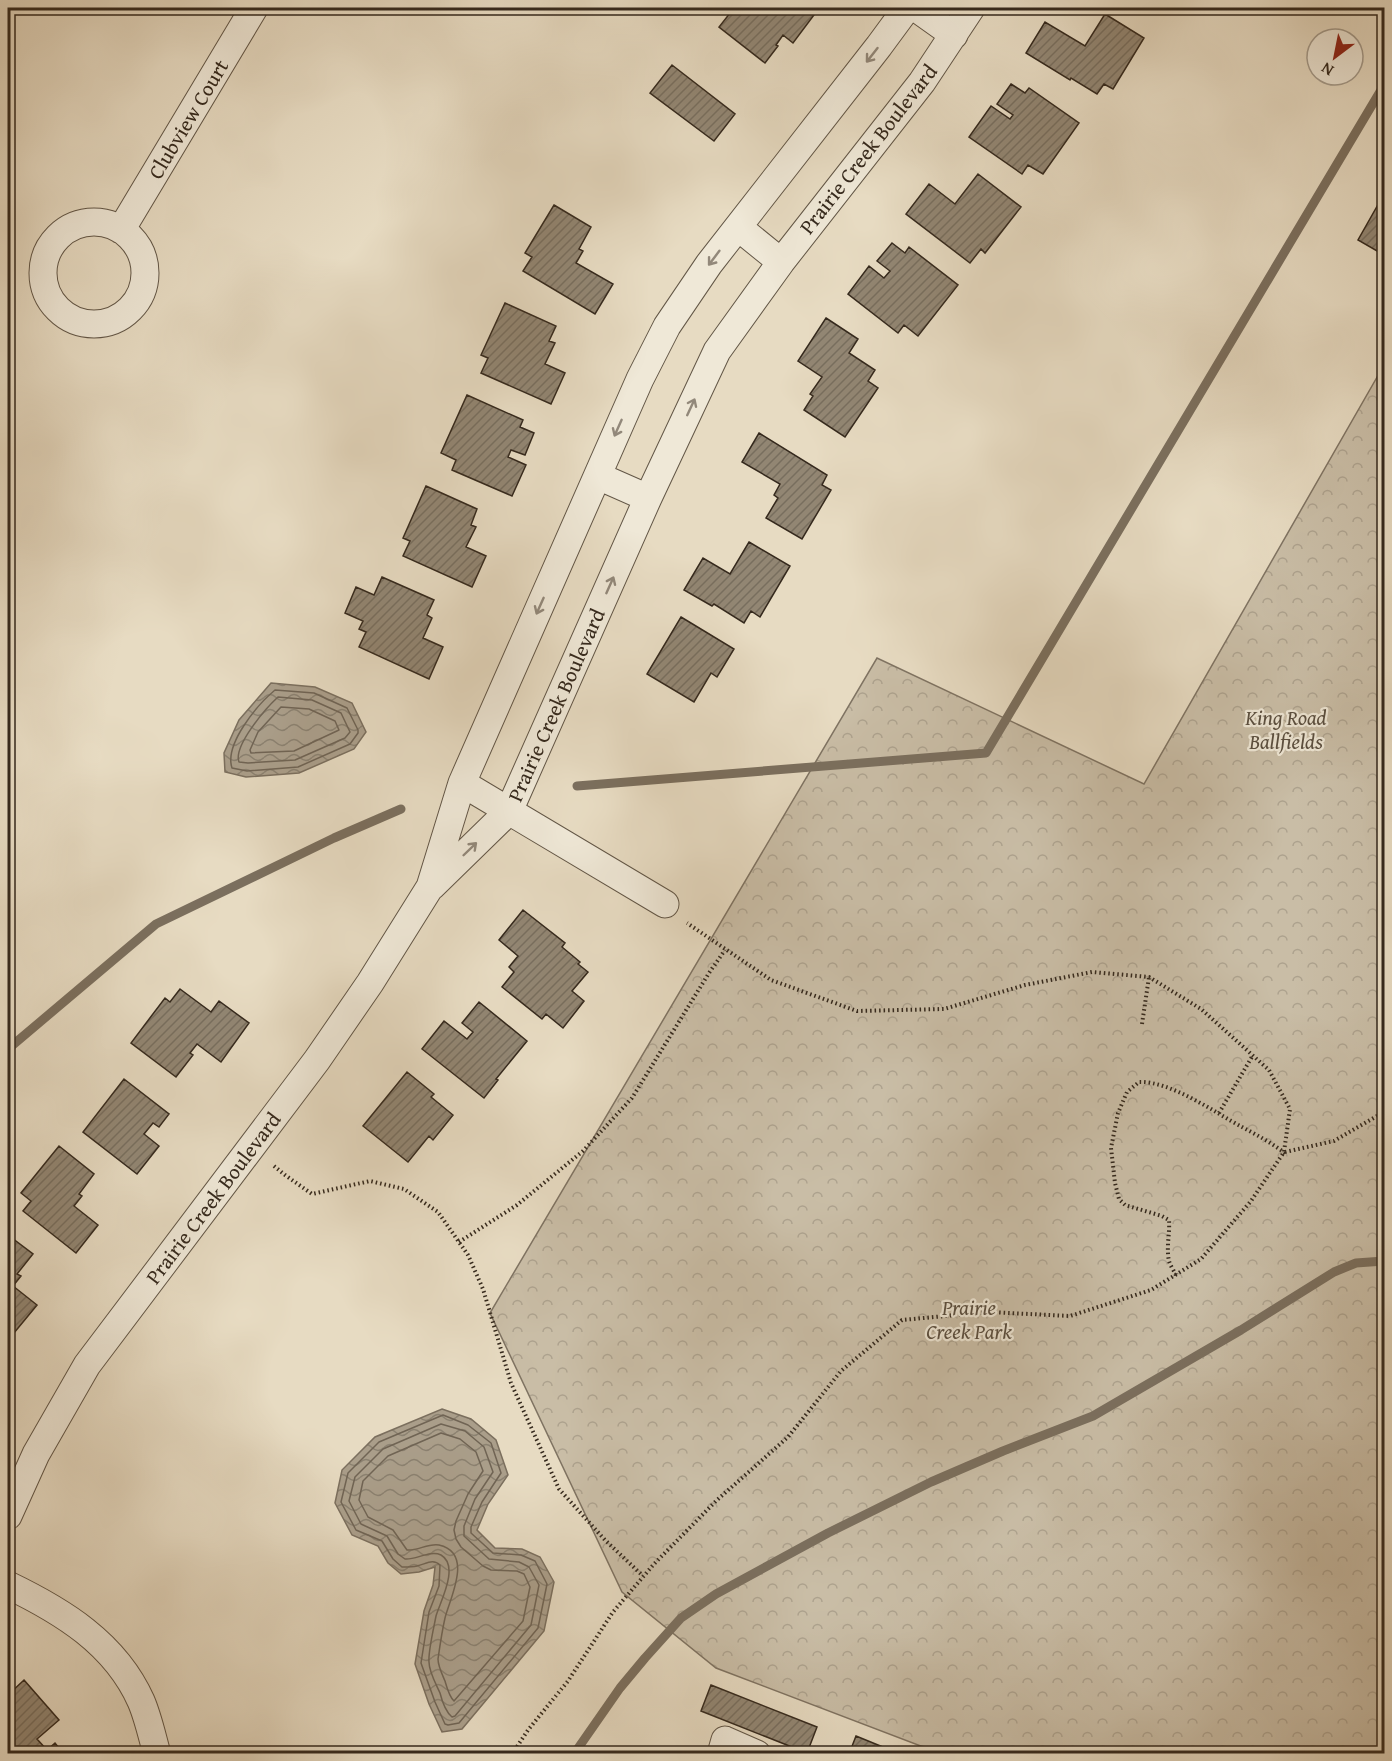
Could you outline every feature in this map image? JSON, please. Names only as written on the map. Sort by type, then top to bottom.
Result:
[{"type":"street","name":"Clubview Court","points":[[121,230],[255,8]]},
{"type":"street","name":"Prairie Creek Boulevard","points":[[430,887],[462,783],[640,379],[667,326],[709,264],[907,8]]},
{"type":"street","points":[[916,8],[954,35]]},
{"type":"street","name":"Prairie Creek Boulevard","points":[[8,1516],[36,1454],[87,1365],[317,1060],[356,1005],[430,887],[509,811],[648,498],[717,351],[781,262],[922,82],[971,8]]},
{"type":"street","points":[[738,227],[781,262]]},
{"type":"street","points":[[598,477],[648,498]]},
{"type":"street","points":[[462,783],[665,904]]},
{"type":"street","points":[[8,1585],[63,1614],[83,1628],[103,1647],[141,1701],[157,1754]]},
{"type":"street","points":[[721,1754],[725,1740],[757,1754]]},
{"type":"path","points":[[512,1754],[528,1730],[568,1681],[613,1612],[643,1576],[716,1501],[788,1437],[841,1371],[902,1320],[988,1312],[1070,1316],[1151,1290],[1201,1259],[1251,1201],[1285,1153],[1290,1109],[1269,1070],[1201,1009],[1149,977],[1092,972],[1025,985],[944,1009],[857,1011],[771,980],[686,922]]},
{"type":"path","points":[[459,1242],[517,1205],[583,1151],[632,1098],[725,950]]},
{"type":"path","points":[[1142,1024],[1149,977]]},
{"type":"path","points":[[1219,1113],[1253,1055]]},
{"type":"path","points":[[1176,1275],[1169,1261],[1167,1243],[1170,1234],[1169,1220],[1125,1205],[1119,1199],[1115,1183],[1111,1148],[1118,1113],[1127,1092],[1136,1083],[1156,1083],[1182,1093],[1285,1153],[1334,1141],[1384,1112]]},
{"type":"path","points":[[252,1146],[285,1175],[312,1194],[370,1181],[405,1189],[438,1212],[468,1255],[483,1289],[512,1383],[559,1489],[605,1540],[643,1576]]},
{"type":"green space","name":"Prairie Creek Park","points":[[1384,365],[1384,1753],[939,1753],[716,1668],[622,1592],[490,1313],[877,658],[1144,784]]},
{"type":"water","points":[[271,683],[315,687],[352,703],[366,732],[354,749],[299,773],[246,777],[225,772],[224,753],[239,720]]},
{"type":"water","points":[[442,1409],[471,1419],[496,1440],[508,1475],[488,1504],[477,1530],[495,1548],[522,1549],[540,1557],[554,1582],[544,1631],[462,1729],[442,1732],[415,1664],[424,1611],[433,1585],[435,1567],[401,1574],[388,1563],[378,1546],[352,1535],[335,1503],[342,1470],[375,1437]]},
{"type":"building","points":[[734,8],[804,8],[814,15],[793,43],[783,35],[765,63],[719,27]]},
{"type":"building","points":[[1105,14],[1144,38],[1113,89],[1104,84],[1097,94],[1026,53],[1045,22],[1085,46]]},
{"type":"building","points":[[672,65],[735,114],[714,141],[650,93]]},
{"type":"building","points":[[1011,84],[1025,93],[1029,88],[1079,123],[1043,174],[1028,165],[1022,174],[969,137],[991,106],[1010,119],[1013,115],[997,104]]},
{"type":"building","points":[[978,174],[1021,207],[985,253],[981,249],[970,263],[906,214],[929,184],[955,204]]},
{"type":"building","points":[[1384,194],[1384,255],[1358,240]]},
{"type":"building","points":[[554,205],[591,227],[579,249],[583,251],[576,263],[613,284],[595,314],[523,271],[532,257],[525,253]]},
{"type":"building","points":[[892,243],[905,253],[909,247],[958,285],[918,336],[904,325],[898,333],[848,294],[869,266],[884,278],[890,271],[877,261]]},
{"type":"building","points":[[505,303],[556,326],[549,341],[555,343],[545,364],[565,373],[551,404],[481,373],[488,358],[481,355]]},
{"type":"building","points":[[826,318],[858,339],[849,353],[875,370],[868,381],[878,388],[845,437],[804,410],[813,396],[810,394],[822,377],[798,361]]},
{"type":"building","points":[[467,395],[523,420],[520,427],[534,433],[525,455],[511,450],[508,457],[526,465],[512,496],[452,470],[456,460],[441,453]]},
{"type":"building","points":[[759,433],[827,475],[822,485],[831,490],[802,539],[766,518],[778,498],[774,495],[780,484],[742,462]]},
{"type":"building","points":[[426,486],[477,509],[471,525],[476,527],[466,547],[486,556],[472,587],[403,556],[410,541],[403,538]]},
{"type":"building","points":[[749,542],[790,566],[760,617],[751,611],[744,623],[714,604],[712,606],[684,590],[703,558],[730,574]]},
{"type":"building","points":[[382,577],[434,600],[427,615],[432,618],[423,638],[443,647],[429,679],[359,647],[366,632],[359,629],[363,621],[345,613],[356,587],[374,595]]},
{"type":"building","points":[[681,617],[734,649],[717,677],[711,673],[694,702],[647,674]]},
{"type":"building","points":[[523,910],[565,943],[562,947],[588,972],[572,991],[584,1001],[563,1028],[546,1014],[542,1019],[502,987],[514,972],[509,967],[518,956],[499,940]]},
{"type":"building","points":[[180,989],[211,1012],[219,1001],[249,1023],[221,1062],[197,1044],[190,1053],[193,1055],[176,1077],[131,1043],[165,998],[170,1002]]},
{"type":"building","points":[[479,1002],[527,1041],[496,1079],[498,1080],[484,1098],[422,1049],[444,1021],[467,1039],[473,1032],[462,1023]]},
{"type":"building","points":[[407,1072],[434,1094],[431,1097],[453,1115],[433,1140],[429,1136],[408,1162],[363,1126]]},
{"type":"building","points":[[124,1079],[169,1114],[159,1127],[153,1123],[144,1134],[159,1146],[137,1174],[83,1132]]},
{"type":"building","points":[[59,1146],[94,1174],[79,1194],[82,1196],[74,1206],[98,1225],[76,1253],[23,1211],[31,1201],[21,1193]]},
{"type":"building","points":[[8,1235],[33,1254],[17,1274],[21,1276],[13,1286],[37,1305],[14,1333],[8,1328]]},
{"type":"building","points":[[24,1680],[59,1720],[37,1739],[47,1750],[55,1743],[64,1754],[8,1754],[8,1695]]},
{"type":"building","points":[[711,1685],[817,1727],[807,1753],[701,1711]]},
{"type":"building","points":[[856,1736],[900,1754],[849,1754]]},
{"type":"waterway","points":[[577,786],[986,753],[1384,85]]},
{"type":"waterway","points":[[8,1049],[156,924],[334,838],[401,809]]},
{"type":"waterway","points":[[574,1754],[620,1688],[645,1658],[681,1618],[716,1594],[828,1533],[931,1482],[1093,1416],[1241,1330],[1334,1272],[1356,1263],[1384,1261]]},
{"type":"park label","name":"King Road Ballfields","points":[[1286,729]]}]
